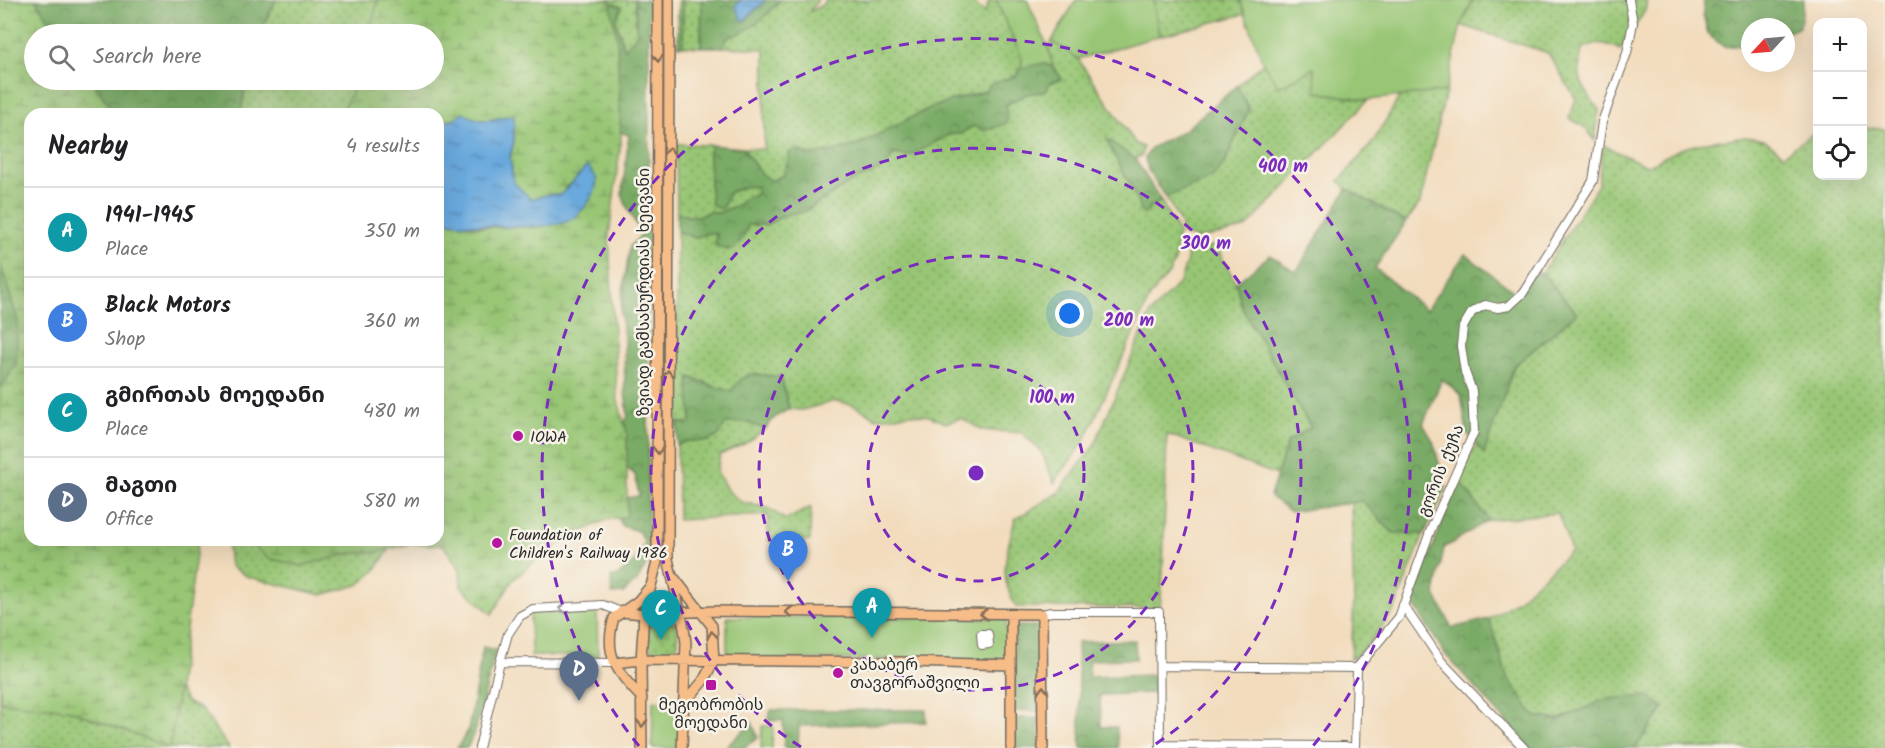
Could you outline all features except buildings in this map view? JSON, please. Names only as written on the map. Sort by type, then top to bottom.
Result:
[{"type":"main road","name":"ზვიად გამსახურდიას ხეივანი","points":[[642,748],[640,660],[644,614],[657,562],[658,0]]},
{"type":"main road","name":"ზვიად გამსახურდიას ხეივანი","points":[[669,0],[668,559],[686,643],[682,748]]},
{"type":"main road","points":[[670,572],[683,592],[702,611],[712,626],[714,661],[703,681],[683,705]]},
{"type":"main road","points":[[642,698],[614,663],[609,640],[610,629],[614,618],[638,601],[653,584]]},
{"type":"main road","points":[[621,612],[644,614],[702,611],[1042,614],[1043,748]]},
{"type":"main road","points":[[1011,614],[1011,748]]},
{"type":"main road","points":[[614,663],[640,660],[1010,665]]},
{"type":"street","name":"გორის ქუჩა","points":[[1358,668],[1399,617],[1431,529],[1474,432],[1472,391],[1461,346],[1463,327],[1472,312],[1485,305],[1498,308],[1509,306],[1523,293],[1593,182],[1602,122],[1627,53],[1633,23],[1629,0]]},
{"type":"street","points":[[479,748],[508,634],[520,616],[532,609],[603,605],[621,612]]},
{"type":"street","points":[[1403,605],[1442,662],[1524,748]]},
{"type":"street","points":[[1042,614],[1051,612],[1159,612],[1160,747],[1344,746],[1354,748],[1358,668],[1160,666]]},
{"type":"street","points":[[500,662],[614,663]]},
{"type":"green space","points":[[0,0],[35,0],[52,24],[24,24],[24,90],[98,90],[111,108],[24,108],[24,546],[197,546],[170,748],[67,709],[0,702],[0,389],[16,365],[18,320],[0,262]]},
{"type":"green space","points":[[2,0],[276,0],[264,24],[24,24],[24,90],[245,90],[242,108],[24,108],[24,463],[0,482]]},
{"type":"green space","points":[[276,0],[471,0],[444,111],[444,108],[242,108],[245,90],[444,90],[444,24],[264,24]]},
{"type":"green space","points":[[378,0],[610,0],[617,40],[621,141],[609,236],[617,397],[627,434],[627,516],[606,520],[573,536],[536,560],[512,581],[492,614],[461,587],[460,569],[444,546],[444,221],[481,227],[545,226],[570,183],[561,195],[550,194],[531,200],[514,183],[510,157],[514,141],[513,115],[488,120],[472,119],[463,112],[456,118],[444,122],[444,108],[344,108],[352,90],[444,90],[444,24],[372,24]]},
{"type":"green space","points":[[604,0],[635,0],[637,35],[624,49],[616,20]]},
{"type":"green space","points":[[604,0],[622,7],[616,20],[624,49],[637,35],[635,0],[649,0],[648,562],[637,581],[623,593],[612,594],[611,577],[616,577],[635,561],[645,542],[638,531],[622,526],[614,508],[618,499],[639,496],[635,475],[618,460],[619,432],[628,416],[621,314],[622,296],[630,246],[642,234],[622,195],[629,135],[610,129],[514,115]]},
{"type":"green space","points":[[678,0],[683,0],[683,46],[678,46]]},
{"type":"green space","points":[[683,0],[702,0],[701,47],[683,46]]},
{"type":"green space","points":[[702,0],[741,0],[735,6],[744,21],[766,0],[780,0],[757,24],[727,38],[723,47],[701,47]]},
{"type":"green space","points":[[780,0],[818,0],[809,12],[824,4],[826,0],[970,0],[985,13],[989,1],[996,0],[1022,58],[1021,68],[1016,76],[992,84],[986,91],[922,112],[858,145],[811,156],[798,150],[784,175],[771,181],[761,175],[743,148],[764,149],[765,49],[723,47],[727,38],[756,23]]},
{"type":"green space","points":[[996,0],[1027,0],[1048,47],[1053,67],[1044,63],[1021,68],[1022,58]]},
{"type":"green space","points":[[1076,0],[1153,0],[1159,36],[1078,59],[1052,41]]},
{"type":"green space","points":[[1153,0],[1240,0],[1245,14],[1159,36]]},
{"type":"green space","points":[[1240,0],[1473,0],[1461,25],[1446,91],[1368,100],[1316,92],[1314,68],[1279,87],[1263,63]]},
{"type":"green space","points":[[1473,0],[1647,0],[1645,11],[1620,50],[1601,44],[1582,49],[1580,75],[1584,88],[1599,110],[1595,141],[1586,128],[1569,118],[1576,99],[1548,53],[1461,25]]},
{"type":"green space","points":[[1704,0],[1804,0],[1800,27],[1795,29],[1795,18],[1741,18],[1741,45],[1724,47],[1708,34],[1703,14]]},
{"type":"green space","points":[[1052,41],[1078,59],[1136,144],[1143,147],[1142,155],[1135,159],[1107,140],[1137,198],[1140,211],[1144,214],[1151,206],[1161,201],[1178,232],[1175,261],[1169,273],[1151,295],[1085,440],[1054,483],[1041,451],[1022,433],[982,430],[961,418],[945,423],[930,416],[911,414],[877,418],[853,405],[835,401],[802,410],[789,409],[781,377],[748,376],[731,392],[690,377],[691,423],[677,423],[677,231],[695,238],[707,233],[743,238],[748,225],[766,225],[787,214],[804,212],[854,180],[871,174],[894,154],[910,156],[950,134],[960,134],[1026,94],[1046,91],[1049,83],[1062,79],[1053,67],[1048,47]]},
{"type":"green space","points":[[1044,63],[1053,67],[1062,79],[1049,83],[1047,91],[1026,94],[1006,105],[1007,123],[985,131],[973,126],[960,134],[950,134],[910,156],[894,154],[886,166],[854,180],[804,212],[787,214],[766,225],[748,225],[743,238],[734,249],[726,250],[715,245],[716,234],[707,233],[695,238],[677,231],[677,212],[688,216],[700,216],[710,211],[718,213],[757,194],[757,186],[743,187],[730,192],[722,208],[717,208],[711,203],[709,153],[711,145],[743,148],[761,174],[771,181],[784,175],[790,152],[798,150],[811,156],[858,145],[922,112],[986,91],[991,84],[1016,76],[1021,68]]},
{"type":"green space","points":[[1263,63],[1279,87],[1315,67],[1317,92],[1368,100],[1247,227],[1196,239],[1182,234],[1180,223],[1166,197],[1186,188],[1224,164],[1249,109],[1237,86]]},
{"type":"green space","points":[[1237,86],[1249,109],[1224,164],[1211,179],[1166,197],[1149,173],[1145,158],[1151,148],[1183,131]]},
{"type":"green space","points":[[1446,91],[1420,203],[1406,222],[1347,189],[1339,181],[1373,142],[1400,96]]},
{"type":"green space","points":[[1867,127],[1885,129],[1885,748],[1635,748],[1664,708],[1606,699],[1558,720],[1534,716],[1507,677],[1489,619],[1519,599],[1571,551],[1558,513],[1488,520],[1459,479],[1476,445],[1484,453],[1514,366],[1577,313],[1542,273],[1598,185],[1603,145],[1647,166],[1680,149],[1706,142],[1746,137],[1765,140],[1784,155],[1813,134],[1813,180],[1867,180]]},
{"type":"green space","points":[[1107,139],[1135,159],[1161,201],[1151,206],[1144,214],[1140,211],[1134,192]]},
{"type":"green space","points":[[676,144],[711,145],[709,153],[711,203],[722,208],[730,192],[743,187],[757,185],[757,194],[718,213],[710,211],[700,216],[688,216],[677,212]]},
{"type":"green space","points":[[1347,189],[1406,222],[1375,268],[1426,310],[1465,254],[1516,293],[1532,268],[1542,273],[1577,313],[1514,366],[1484,454],[1467,433],[1461,395],[1442,379],[1423,424],[1433,441],[1446,489],[1424,534],[1393,533],[1362,501],[1290,512],[1270,496],[1288,441],[1311,428],[1242,308],[1236,283],[1270,255],[1296,272]]},
{"type":"green space","points":[[1216,246],[1236,283],[1242,308],[1311,428],[1288,441],[1277,475],[1167,434],[1160,608],[1016,607],[1010,596],[1005,574],[1015,519],[1058,493],[1094,446],[1150,314],[1180,282],[1187,260],[1187,248]]},
{"type":"green space","points":[[751,374],[781,377],[789,409],[774,418],[765,429],[746,422],[726,423],[718,436],[708,441],[687,441],[677,445],[677,423],[691,423],[690,377],[731,391],[742,378]]},
{"type":"green space","points":[[746,422],[765,429],[746,443],[720,455],[717,471],[727,490],[741,502],[768,508],[786,520],[811,507],[810,541],[768,541],[768,515],[678,520],[677,445],[687,441],[708,441],[718,436],[726,423]]},
{"type":"green space","points":[[1459,479],[1488,520],[1444,548],[1435,594],[1452,628],[1489,619],[1507,677],[1534,716],[1558,720],[1606,699],[1649,696],[1664,708],[1635,748],[1530,748],[1445,654],[1412,602]]},
{"type":"green space","points":[[1362,501],[1393,533],[1424,534],[1394,611],[1369,643],[1351,660],[1354,601],[1351,502]]},
{"type":"green space","points":[[228,546],[392,546],[374,572],[358,585],[322,595],[248,577],[230,566]]},
{"type":"green space","points":[[254,546],[402,546],[376,552],[351,553],[301,566],[268,558]]},
{"type":"green space","points":[[0,587],[174,682],[187,702],[202,710],[229,748],[0,748]]},
{"type":"green space","points":[[530,612],[597,612],[598,656],[531,656]]},
{"type":"green space","points":[[727,617],[1006,618],[1006,660],[727,659]]},
{"type":"green space","points":[[669,620],[677,625],[678,644],[670,651],[654,651],[648,645],[647,626],[653,621]]},
{"type":"green space","points":[[1014,626],[1039,626],[1040,711],[1015,711]]},
{"type":"green space","points":[[1135,640],[1136,659],[1089,660],[1089,677],[1154,675],[1155,693],[1100,695],[1101,727],[1117,727],[1118,748],[1081,748],[1077,642]]},
{"type":"green space","points":[[483,647],[496,650],[476,728],[467,748],[457,748],[468,731]]},
{"type":"green space","points":[[681,700],[680,748],[652,748],[653,701]]},
{"type":"green space","points":[[771,710],[926,710],[926,722],[799,726],[798,748],[784,748],[783,720],[768,721]]},
{"type":"green space","points":[[1015,718],[1038,718],[1039,748],[1015,748]]},
{"type":"green space","points":[[752,722],[758,738],[743,748],[725,748]]},
{"type":"green space","points":[[762,726],[773,726],[772,748],[761,748]]},
{"type":"water","points":[[741,0],[766,0],[743,21],[735,6]]},
{"type":"water","points":[[463,112],[481,120],[514,115],[514,141],[510,157],[514,183],[531,199],[550,194],[561,195],[587,166],[595,175],[596,185],[587,204],[572,219],[546,226],[486,226],[444,221],[444,122],[456,118]]},
{"type":"place","name":"IOWA","points":[[518,436]]},
{"type":"place","name":"Foundation of Children's Railway 1986","points":[[497,543]]},
{"type":"place","name":"Black Motors","points":[[788,581]]},
{"type":"place","name":"1941-1945","points":[[872,638]]},
{"type":"place","name":"გმირთას მოედანი","points":[[661,640]]},
{"type":"place","name":"კახაბერ თავგორაშვილი","points":[[838,673]]},
{"type":"place","name":"მეგობრობის მოედანი","points":[[711,685]]},
{"type":"place","name":"მაგთი","points":[[579,701]]}]
